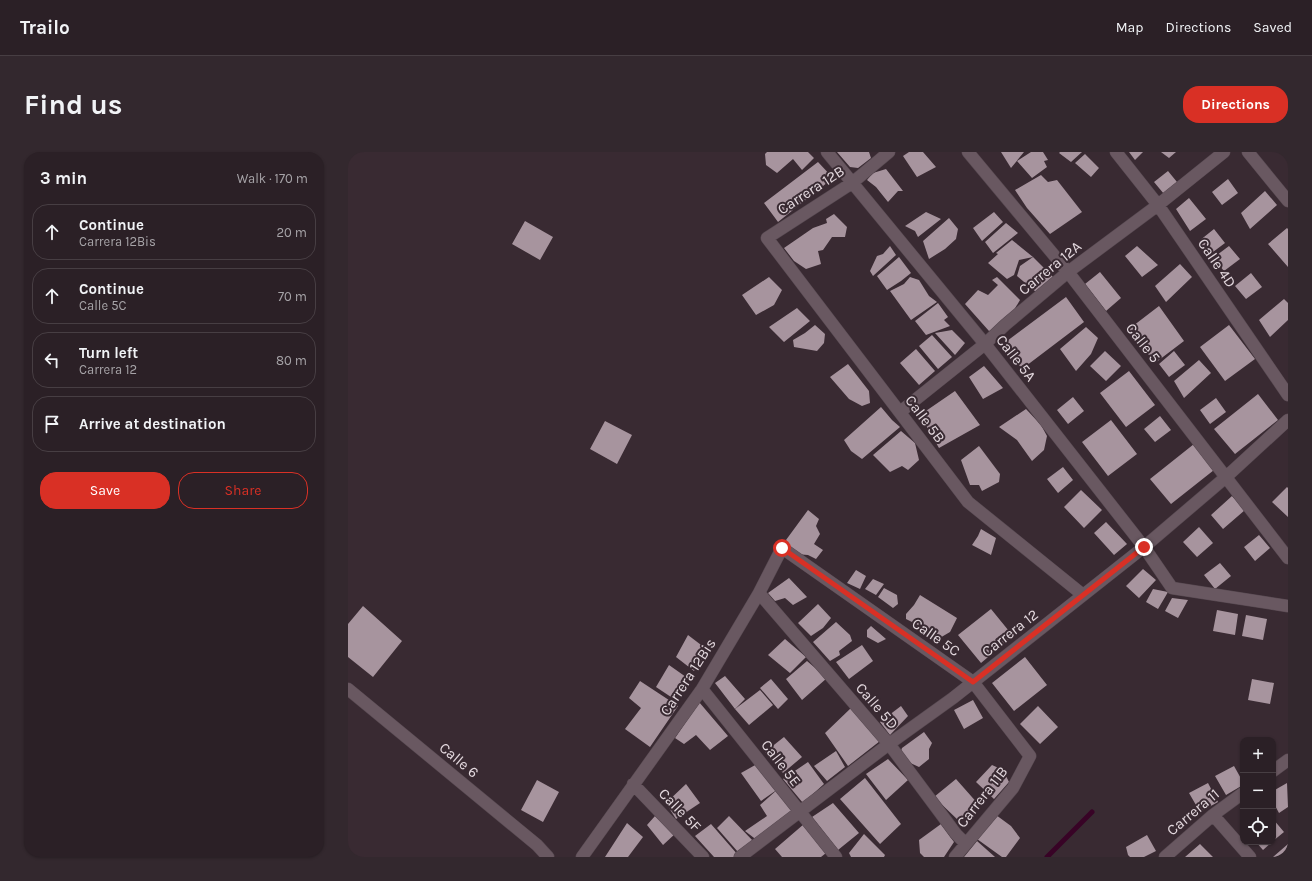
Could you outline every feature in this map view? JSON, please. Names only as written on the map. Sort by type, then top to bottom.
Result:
[{"type":"street","name":"Calle 5A","points":[[827,152],[985,344],[1144,547],[1172,588],[1288,606]]},
{"type":"street","name":"Carrera 12B","points":[[767,238],[852,183],[889,152]]},
{"type":"street","name":"Calle 5","points":[[968,152],[1068,272],[1288,558]]},
{"type":"street","name":"Calle 4D","points":[[1116,152],[1158,204],[1288,395]]},
{"type":"street","name":"Carrera 12A","points":[[900,412],[985,344],[1005,325],[1068,272],[1224,152]]},
{"type":"street","points":[[1248,152],[1288,202]]},
{"type":"street","name":"Calle 5B","points":[[767,238],[968,502],[1082,596]]},
{"type":"street","name":"Carrera 12","points":[[740,857],[973,682],[1144,547],[1226,477],[1288,420]]},
{"type":"street","name":"Carrera 12Bis","points":[[582,857],[702,689],[759,593],[782,548],[823,578]]},
{"type":"street","name":"Calle 5C","points":[[823,578],[973,682],[1030,756]]},
{"type":"street","name":"Calle 5D","points":[[759,593],[889,744],[956,834],[966,844]]},
{"type":"street","name":"Calle 6","points":[[348,689],[537,845],[548,857]]},
{"type":"street","name":"Calle 5E","points":[[702,689],[836,857]]},
{"type":"street","name":"Carrera 11B","points":[[955,857],[1013,788],[1030,756]]},
{"type":"street","points":[[1276,769],[1288,760]]},
{"type":"street","name":"Calle 5F","points":[[633,784],[703,857]]},
{"type":"street","name":"Carrera 11","points":[[1165,857],[1213,815],[1240,795]]},
{"type":"street","points":[[1213,815],[1250,857]]},
{"type":"building","points":[[767,152],[808,152],[814,158],[802,170],[793,159],[777,173],[766,165],[765,154]]},
{"type":"building","points":[[837,152],[869,152],[871,158],[858,168],[850,167]]},
{"type":"building","points":[[909,152],[923,152],[936,167],[917,177],[903,156]]},
{"type":"building","points":[[1001,152],[1024,152],[1011,168]]},
{"type":"building","points":[[1031,152],[1043,152],[1048,160],[1044,161],[1047,167],[1032,178],[1017,161]]},
{"type":"building","points":[[1082,152],[1071,162],[1059,153]]},
{"type":"building","points":[[1129,152],[1143,152],[1135,160]]},
{"type":"building","points":[[1161,152],[1176,152],[1169,158]]},
{"type":"building","points":[[1281,152],[1288,152],[1288,161]]},
{"type":"building","points":[[1085,154],[1099,168],[1091,177],[1075,163]]},
{"type":"building","points":[[818,162],[833,178],[778,222],[764,203]]},
{"type":"building","points":[[886,169],[903,191],[898,191],[888,202],[876,187],[867,180],[873,173]]},
{"type":"building","points":[[1168,171],[1177,182],[1164,194],[1154,182]]},
{"type":"building","points":[[1041,175],[1048,182],[1057,180],[1082,212],[1050,234],[1027,208],[1015,190]]},
{"type":"building","points":[[1228,179],[1238,193],[1222,205],[1212,192]]},
{"type":"building","points":[[1265,191],[1277,205],[1250,229],[1241,213]]},
{"type":"building","points":[[1189,198],[1206,219],[1190,231],[1176,209]]},
{"type":"building","points":[[926,212],[941,219],[918,237],[915,231],[905,226]]},
{"type":"building","points":[[994,212],[1003,222],[982,241],[973,228]]},
{"type":"building","points":[[834,214],[847,227],[845,237],[832,237],[823,250],[818,251],[821,264],[806,269],[794,261],[784,248],[813,228],[827,223],[826,219]]},
{"type":"building","points":[[949,218],[958,229],[956,239],[945,249],[929,259],[923,241]]},
{"type":"building","points":[[525,221],[553,237],[540,260],[512,244]]},
{"type":"building","points":[[1006,223],[1018,233],[993,253],[985,242]]},
{"type":"building","points":[[1287,228],[1288,229],[1288,267],[1268,244]]},
{"type":"building","points":[[1214,229],[1225,243],[1209,255],[1199,241]]},
{"type":"building","points":[[1012,240],[1033,257],[1019,260],[1014,275],[1007,279],[988,263],[998,254],[996,253]]},
{"type":"building","points":[[890,246],[896,255],[873,276],[870,271],[877,256],[883,254]]},
{"type":"building","points":[[1137,246],[1158,265],[1142,277],[1125,256]]},
{"type":"building","points":[[1229,246],[1240,259],[1224,271],[1213,258]]},
{"type":"building","points":[[899,257],[911,273],[887,290],[877,276]]},
{"type":"building","points":[[1033,257],[1054,278],[1036,292],[1017,276],[1020,266]]},
{"type":"building","points":[[1180,264],[1192,277],[1166,302],[1155,286]]},
{"type":"building","points":[[1100,272],[1121,298],[1106,311],[1085,284]]},
{"type":"building","points":[[1251,273],[1262,287],[1246,299],[1235,286]]},
{"type":"building","points":[[769,277],[782,290],[774,305],[756,315],[742,295]]},
{"type":"building","points":[[910,277],[919,280],[929,296],[937,302],[911,320],[890,291],[904,284]]},
{"type":"building","points":[[997,277],[1020,300],[1005,325],[989,331],[965,304],[978,290],[988,295],[998,285],[992,280]]},
{"type":"building","points":[[1066,297],[1084,322],[1022,369],[1003,344]]},
{"type":"building","points":[[1284,299],[1288,303],[1288,320],[1270,337],[1259,320]]},
{"type":"building","points":[[938,303],[948,317],[944,320],[950,326],[926,335],[915,321]]},
{"type":"building","points":[[1159,306],[1184,341],[1155,363],[1129,329]]},
{"type":"building","points":[[797,308],[810,321],[784,342],[769,327]]},
{"type":"building","points":[[815,325],[825,334],[824,343],[817,351],[794,347],[793,340]]},
{"type":"building","points":[[1229,325],[1255,359],[1225,381],[1200,347]]},
{"type":"building","points":[[1086,327],[1098,338],[1091,354],[1076,371],[1060,349]]},
{"type":"building","points":[[952,330],[965,343],[955,355],[935,333]]},
{"type":"building","points":[[932,335],[952,357],[938,369],[919,346]]},
{"type":"building","points":[[916,349],[935,371],[919,385],[900,363]]},
{"type":"building","points":[[1105,351],[1121,366],[1106,381],[1090,366]]},
{"type":"building","points":[[1174,351],[1185,365],[1169,377],[1159,364]]},
{"type":"building","points":[[1199,360],[1211,373],[1184,398],[1174,381]]},
{"type":"building","points":[[848,364],[869,391],[870,403],[862,406],[849,399],[830,377]]},
{"type":"building","points":[[984,366],[1003,388],[983,399],[969,377]]},
{"type":"building","points":[[1129,371],[1155,405],[1126,427],[1100,393]]},
{"type":"building","points":[[955,391],[980,425],[939,448],[920,415]]},
{"type":"building","points":[[1258,394],[1278,420],[1235,454],[1214,429]]},
{"type":"building","points":[[1073,397],[1084,411],[1068,424],[1057,410]]},
{"type":"building","points":[[1216,398],[1226,412],[1210,424],[1200,410]]},
{"type":"building","points":[[881,407],[900,427],[862,459],[851,451],[844,440]]},
{"type":"building","points":[[1026,409],[1041,425],[1047,436],[1044,450],[1032,461],[1017,440],[999,427]]},
{"type":"building","points":[[1160,416],[1171,430],[1155,442],[1144,429]]},
{"type":"building","points":[[1111,420],[1137,454],[1108,476],[1082,442]]},
{"type":"building","points":[[605,421],[632,435],[617,464],[590,449]]},
{"type":"building","points":[[901,431],[915,443],[919,460],[908,470],[902,466],[890,472],[873,455]]},
{"type":"building","points":[[1194,444],[1214,470],[1171,504],[1150,479]]},
{"type":"building","points":[[979,446],[1000,474],[999,482],[982,491],[979,485],[970,485],[961,460]]},
{"type":"building","points":[[1063,467],[1073,480],[1058,493],[1047,479]]},
{"type":"building","points":[[1287,487],[1288,488],[1288,517],[1272,502]]},
{"type":"building","points":[[1081,490],[1102,510],[1084,528],[1064,507]]},
{"type":"building","points":[[1232,496],[1245,510],[1223,529],[1211,515]]},
{"type":"building","points":[[808,510],[819,519],[816,526],[820,534],[814,544],[823,550],[816,559],[808,555],[795,554],[786,540]]},
{"type":"building","points":[[1106,522],[1127,544],[1114,555],[1094,533]]},
{"type":"building","points":[[1199,527],[1213,543],[1197,557],[1183,542]]},
{"type":"building","points":[[981,529],[996,538],[991,555],[972,545]]},
{"type":"building","points":[[1259,535],[1270,548],[1255,561],[1244,547]]},
{"type":"building","points":[[1220,563],[1231,576],[1215,589],[1204,575]]},
{"type":"building","points":[[1143,569],[1156,580],[1139,598],[1126,586]]},
{"type":"building","points":[[856,570],[866,576],[860,589],[847,583]]},
{"type":"building","points":[[789,578],[807,597],[793,605],[785,598],[775,601],[768,593]]},
{"type":"building","points":[[873,579],[884,584],[876,595],[865,589]]},
{"type":"building","points":[[884,588],[897,595],[898,604],[893,608],[878,597]]},
{"type":"building","points":[[1153,589],[1168,592],[1158,609],[1146,602]]},
{"type":"building","points":[[920,595],[957,618],[950,632],[938,639],[926,629],[906,619],[906,614]]},
{"type":"building","points":[[1172,598],[1188,600],[1178,618],[1165,611]]},
{"type":"building","points":[[818,604],[831,618],[823,628],[811,636],[798,623]]},
{"type":"building","points":[[363,606],[402,641],[373,677],[348,657],[348,624]]},
{"type":"building","points":[[991,609],[1013,636],[981,663],[958,635]]},
{"type":"building","points":[[1217,610],[1238,614],[1235,635],[1213,631]]},
{"type":"building","points":[[1246,615],[1267,619],[1263,640],[1242,636]]},
{"type":"building","points":[[836,622],[850,635],[852,641],[839,651],[840,655],[830,661],[813,642]]},
{"type":"building","points":[[871,626],[886,639],[878,643],[867,637],[867,630]]},
{"type":"building","points":[[688,635],[709,651],[694,671],[676,657]]},
{"type":"building","points":[[785,639],[806,657],[790,673],[768,655]]},
{"type":"building","points":[[862,645],[873,661],[849,679],[836,662]]},
{"type":"building","points":[[1025,657],[1047,685],[1014,711],[992,683]]},
{"type":"building","points":[[807,661],[827,678],[802,700],[786,679]]},
{"type":"building","points":[[669,665],[686,677],[674,699],[656,687]]},
{"type":"building","points":[[725,676],[745,699],[735,709],[715,683]]},
{"type":"building","points":[[771,679],[788,699],[778,709],[760,688]]},
{"type":"building","points":[[1252,679],[1274,683],[1270,704],[1248,700]]},
{"type":"building","points":[[640,681],[678,706],[650,747],[625,729],[641,708],[629,698]]},
{"type":"building","points":[[760,690],[773,705],[749,725],[735,709]]},
{"type":"building","points":[[973,700],[983,718],[964,729],[954,710]]},
{"type":"building","points":[[699,702],[728,736],[710,750],[696,735],[684,744],[675,738]]},
{"type":"building","points":[[901,706],[908,716],[890,735],[880,722]]},
{"type":"building","points":[[1038,706],[1058,727],[1040,744],[1020,724]]},
{"type":"building","points":[[851,708],[880,741],[848,766],[825,733]]},
{"type":"building","points":[[924,732],[932,743],[929,749],[929,759],[919,767],[906,761],[901,751],[902,748]]},
{"type":"building","points":[[784,737],[802,757],[783,773],[765,752]]},
{"type":"building","points":[[836,751],[845,767],[827,781],[814,766]]},
{"type":"building","points":[[888,759],[908,780],[886,800],[866,774]]},
{"type":"building","points":[[808,762],[824,784],[803,803],[783,779]]},
{"type":"building","points":[[757,764],[778,789],[761,801],[741,773]]},
{"type":"building","points":[[992,765],[1003,770],[1009,782],[994,799],[976,782]]},
{"type":"building","points":[[1234,766],[1240,777],[1240,787],[1226,795],[1215,776]]},
{"type":"building","points":[[865,778],[901,824],[880,844],[840,799]]},
{"type":"building","points":[[956,779],[979,805],[959,821],[934,797]]},
{"type":"building","points":[[537,780],[559,792],[543,822],[521,810]]},
{"type":"building","points":[[1208,783],[1218,802],[1200,812],[1189,793]]},
{"type":"building","points":[[1287,783],[1288,807],[1279,813],[1276,808],[1276,789]]},
{"type":"building","points":[[686,784],[700,803],[676,819],[666,803]]},
{"type":"building","points":[[778,789],[794,810],[758,841],[745,831],[767,816],[760,805]]},
{"type":"building","points":[[833,803],[859,833],[838,850],[812,817]]},
{"type":"building","points":[[996,815],[1011,826],[1020,838],[1006,857],[1002,857],[977,839]]},
{"type":"building","points":[[655,816],[676,833],[663,845],[647,825]]},
{"type":"building","points":[[729,816],[754,842],[738,852],[717,828]]},
{"type":"building","points":[[627,823],[643,837],[628,857],[605,857]]},
{"type":"building","points":[[1276,823],[1284,832],[1276,839]]},
{"type":"building","points":[[711,824],[738,855],[736,857],[714,857],[695,836]]},
{"type":"building","points":[[804,824],[826,853],[821,857],[782,857],[775,849]]},
{"type":"building","points":[[941,824],[954,842],[944,857],[924,857],[920,853],[919,840]]},
{"type":"building","points":[[864,834],[885,855],[884,857],[851,857],[849,853]]},
{"type":"building","points":[[1147,835],[1156,851],[1144,857],[1130,857],[1126,847]]},
{"type":"building","points":[[977,841],[995,857],[964,857]]},
{"type":"building","points":[[1200,844],[1213,857],[1185,857]]},
{"type":"building","points":[[1288,844],[1288,857],[1273,857]]},
{"type":"building","points":[[1259,845],[1269,845],[1263,850]]},
{"type":"waterway","points":[[1047,857],[1092,812]]},
{"type":"route","points":[[782,548],[973,682],[1144,547]]}]
